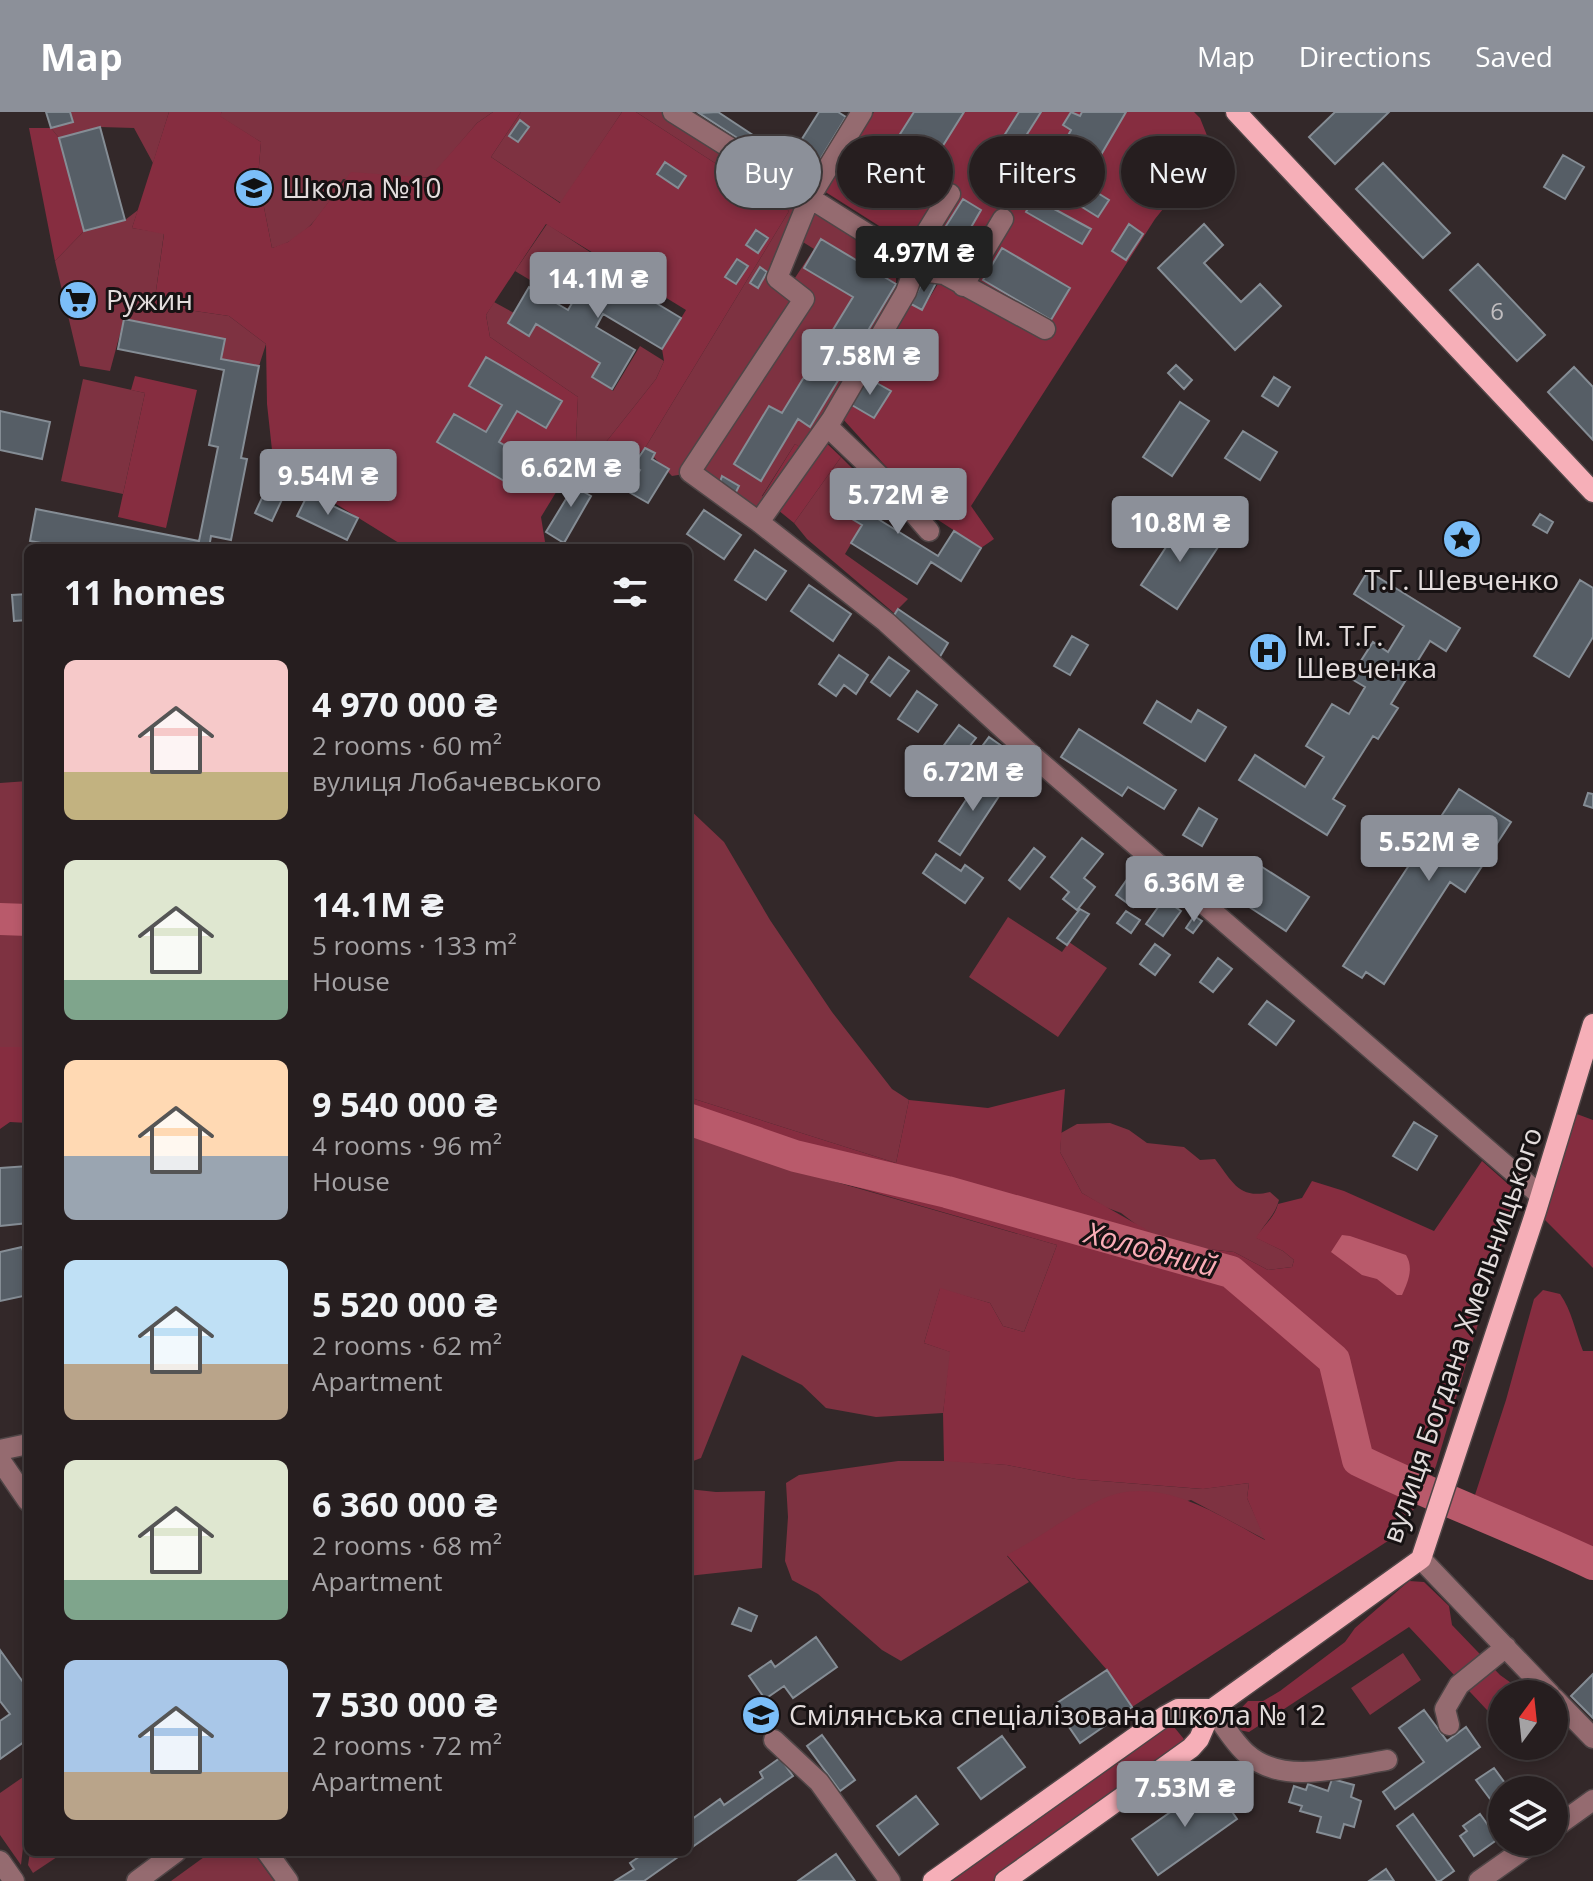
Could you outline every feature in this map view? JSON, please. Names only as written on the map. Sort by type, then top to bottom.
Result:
[{"type":"main road","points":[[1236,112],[1593,492]]},
{"type":"main road","name":"вулиця Богдана Хмельницького","points":[[1005,1881],[1191,1748],[1199,1739],[1212,1709],[1421,1559],[1593,1024]]},
{"type":"main road","points":[[933,1881],[1165,1716],[1178,1709],[1212,1709]]},
{"type":"street","points":[[673,112],[716,139]]},
{"type":"street","points":[[821,179],[862,112]]},
{"type":"street","points":[[821,204],[880,242],[910,267],[944,274],[1045,329]]},
{"type":"street","points":[[806,208],[777,278],[804,299],[690,472],[886,622],[1045,767],[1540,1195]]},
{"type":"street","points":[[759,522],[827,426],[906,292],[910,267],[942,208]]},
{"type":"street","points":[[963,286],[1003,219]]},
{"type":"street","points":[[827,426],[890,486],[929,531]]},
{"type":"street","points":[[0,1450],[24,1445]]},
{"type":"street","points":[[0,1460],[24,1495]]},
{"type":"street","points":[[1421,1559],[1537,1680]]},
{"type":"street","points":[[1449,1725],[1445,1709],[1459,1685],[1506,1647]]},
{"type":"street","points":[[1212,1709],[1246,1754],[1270,1768],[1312,1771],[1387,1760]]},
{"type":"street","points":[[1568,1712],[1593,1738]]},
{"type":"street","points":[[774,1740],[819,1782],[890,1881]]},
{"type":"street","points":[[1568,1818],[1593,1800]]},
{"type":"street","points":[[137,1881],[171,1856]]},
{"type":"street","points":[[270,1856],[288,1881]]},
{"type":"street","points":[[1479,1881],[1514,1856]]},
{"type":"street","points":[[0,1861],[14,1881]]},
{"type":"shaded area","points":[[70,112],[169,112],[153,163],[134,128],[100,127],[59,138],[51,128],[73,122]]},
{"type":"shaded area","points":[[169,112],[222,112],[220,116],[261,142],[258,177],[272,248],[288,242],[311,225],[351,172],[429,178],[477,123],[493,112],[521,112],[491,157],[560,203],[622,112],[636,112],[716,164],[716,208],[784,208],[789,211],[645,448],[609,481],[583,471],[656,379],[664,361],[662,349],[686,310],[546,224],[486,315],[490,337],[578,397],[575,461],[541,517],[545,544],[401,544],[307,486],[272,450],[266,344],[229,316],[154,305],[164,234],[132,228]]},
{"type":"shaded area","points":[[222,112],[493,112],[477,123],[431,177],[343,179],[305,230],[272,248],[258,177],[261,142],[219,116]]},
{"type":"shaded area","points":[[521,112],[622,112],[561,203],[491,157]]},
{"type":"shaded area","points":[[636,112],[673,112],[716,139],[716,164]]},
{"type":"shaded area","points":[[874,112],[1194,112],[1207,136],[1121,136],[1121,208],[1164,208],[971,506],[994,539],[981,548],[929,514],[842,418],[911,304],[922,310],[947,269],[851,208],[953,208],[953,136],[859,136]]},
{"type":"shaded area","points":[[29,128],[51,128],[59,138],[84,231],[55,261]]},
{"type":"shaded area","points":[[837,170],[837,199],[824,191]]},
{"type":"shaded area","points":[[821,206],[896,266],[896,284],[906,292],[808,453],[795,444],[762,496],[772,504],[759,522],[690,473],[672,476],[645,448],[789,211],[784,208]],"holes":[[[787,232],[814,249],[789,287],[769,278],[771,263]]]},
{"type":"shaded area","points":[[138,210],[132,228],[164,233],[154,305],[229,316],[266,344],[259,366],[221,359],[224,339],[124,319],[110,371],[80,366],[55,261],[84,231],[125,220]]},
{"type":"shaded area","points":[[547,224],[590,252],[560,298],[515,271]]},
{"type":"shaded area","points":[[494,302],[514,313],[508,323],[529,335],[536,324],[600,363],[592,377],[613,391],[640,346],[664,361],[656,379],[583,471],[575,461],[578,397],[490,337],[486,315]]},
{"type":"shaded area","points":[[135,376],[197,390],[166,528],[118,517],[145,393],[131,390]]},
{"type":"shaded area","points":[[83,379],[145,393],[123,494],[61,481]]},
{"type":"shaded area","points":[[820,437],[841,457],[794,523],[762,497],[795,444],[808,452]]},
{"type":"shaded area","points":[[841,457],[855,471],[833,507],[862,525],[845,554],[908,599],[894,613],[807,539],[794,523]]},
{"type":"shaded area","points":[[24,781],[24,1047],[0,1047],[0,783]]},
{"type":"shaded area","points":[[692,812],[724,842],[770,920],[832,1012],[892,1089],[909,1100],[896,1163],[692,1098]]},
{"type":"shaded area","points":[[1008,917],[1062,952],[1069,942],[1107,968],[1058,1037],[969,977]]},
{"type":"shaded area","points":[[0,1047],[24,1047],[24,1123],[10,1122],[0,1129]]},
{"type":"shaded area","points":[[1065,1089],[1060,1152],[1082,1193],[1173,1245],[1234,1252],[1268,1270],[1292,1267],[1294,1260],[1256,1238],[1278,1204],[1302,1198],[1312,1181],[1344,1191],[1434,1231],[1482,1161],[1517,1192],[1436,1466],[1418,1504],[1391,1539],[1132,1707],[1107,1670],[1007,1555],[1098,1501],[1119,1493],[1141,1491],[1163,1493],[1205,1508],[1265,1540],[1247,1498],[1249,1483],[1203,1489],[1076,1479],[1007,1465],[944,1461],[943,1413],[950,1352],[924,1343],[940,1288],[990,1303],[1003,1326],[1024,1332],[1057,1245],[814,1175],[819,1162],[692,1120],[692,1098],[896,1163],[909,1100],[988,1108]]},
{"type":"shaded area","points":[[1566,1110],[1593,1120],[1593,1268],[1536,1211]]},
{"type":"shaded area","points":[[692,1120],[820,1162],[815,1176],[1057,1245],[1024,1332],[1003,1326],[990,1303],[940,1289],[924,1343],[951,1352],[943,1413],[876,1417],[826,1408],[802,1385],[742,1355],[701,1458],[692,1461]]},
{"type":"shaded area","points":[[1110,1123],[1129,1130],[1147,1143],[1184,1147],[1200,1160],[1215,1159],[1243,1191],[1259,1194],[1270,1192],[1279,1200],[1257,1238],[1294,1260],[1292,1267],[1268,1270],[1234,1252],[1173,1245],[1082,1193],[1060,1152],[1061,1133],[1077,1124]]},
{"type":"shaded area","points":[[1342,1235],[1406,1255],[1410,1270],[1402,1295],[1397,1295],[1377,1279],[1362,1275],[1331,1252]]},
{"type":"shaded area","points":[[1543,1290],[1560,1294],[1583,1351],[1593,1351],[1593,1564],[1482,1515],[1473,1501],[1534,1299]]},
{"type":"shaded area","points":[[898,1461],[1007,1465],[1076,1479],[1202,1489],[1249,1483],[1247,1498],[1266,1540],[1191,1500],[1025,1546],[1007,1556],[1029,1582],[901,1661],[882,1650],[818,1594],[792,1580],[785,1561],[788,1517],[786,1483],[799,1475]]},
{"type":"shaded area","points":[[692,1489],[765,1491],[762,1568],[692,1576]]},
{"type":"shaded area","points":[[1409,1581],[1424,1582],[1449,1606],[1452,1625],[1507,1680],[1488,1680],[1488,1711],[1409,1627],[1249,1732],[1239,1730],[1231,1719],[1248,1701],[1263,1701],[1280,1691],[1345,1642],[1355,1628]]},
{"type":"shaded area","points":[[1403,1653],[1421,1680],[1370,1715],[1351,1688]]},
{"type":"shaded area","points":[[1165,1716],[1188,1744],[993,1881],[933,1881]]},
{"type":"shaded area","points":[[24,1776],[21,1865],[0,1835],[0,1793]]},
{"type":"shaded area","points":[[29,1856],[58,1856],[33,1873],[28,1865]]},
{"type":"shaded area","points":[[205,1856],[256,1856],[274,1881],[171,1881]]},
{"type":"building","points":[[46,112],[70,112],[73,122],[51,128]]},
{"type":"building","points":[[718,112],[754,136],[734,136],[699,113]]},
{"type":"building","points":[[819,112],[838,112],[846,117],[821,158],[821,136],[804,136]]},
{"type":"building","points":[[914,112],[964,112],[949,136],[899,136]]},
{"type":"building","points":[[1019,112],[1041,112],[1026,136],[1004,136]]},
{"type":"building","points":[[1071,112],[1080,116],[1082,112],[1126,112],[1105,148],[1105,136],[1068,136],[1071,130],[1063,125]]},
{"type":"building","points":[[1335,112],[1389,112],[1335,164],[1309,137]]},
{"type":"building","points":[[520,120],[529,127],[518,142],[509,136]]},
{"type":"building","points":[[100,127],[125,220],[84,231],[59,138]]},
{"type":"building","points":[[1563,155],[1584,167],[1565,199],[1544,187]]},
{"type":"building","points":[[665,162],[686,176],[678,188],[657,174]]},
{"type":"building","points":[[1383,163],[1450,233],[1423,258],[1356,189]]},
{"type":"building","points":[[963,199],[969,203],[969,208],[981,210],[947,269],[927,256]]},
{"type":"building","points":[[1028,208],[1052,208],[1091,229],[1082,244],[1026,212]]},
{"type":"building","points":[[1084,208],[1104,208],[1098,217]]},
{"type":"building","points":[[1129,224],[1143,234],[1126,260],[1112,251]]},
{"type":"building","points":[[1204,224],[1223,245],[1204,263],[1241,302],[1260,284],[1281,306],[1235,350],[1158,268]]},
{"type":"building","points":[[756,230],[768,238],[758,253],[746,245]]},
{"type":"building","points":[[821,239],[896,284],[810,427],[798,419],[761,481],[734,464],[769,406],[782,413],[853,297],[804,268]]},
{"type":"building","points":[[1002,248],[1070,288],[1051,320],[983,280]]},
{"type":"building","points":[[737,259],[748,266],[736,284],[725,277]]},
{"type":"building","points":[[588,262],[681,318],[662,349],[603,314],[596,327],[635,350],[612,389],[592,377],[600,363],[536,324],[529,336],[508,323],[529,287],[568,310],[575,298],[569,294]]},
{"type":"building","points":[[1478,264],[1545,335],[1517,361],[1450,290]]},
{"type":"building","points":[[760,267],[767,272],[758,288],[750,283]]},
{"type":"building","points":[[925,277],[936,283],[922,310],[911,304]]},
{"type":"building","name":"Ружин","points":[[83,287],[88,310],[74,313],[68,290]]},
{"type":"building","points":[[124,319],[225,339],[221,359],[259,366],[241,458],[247,459],[231,540],[211,536],[210,544],[47,544],[30,541],[36,509],[199,541],[218,447],[209,445],[224,370],[118,349]]},
{"type":"building","points":[[486,357],[562,401],[546,428],[517,411],[499,442],[526,458],[511,485],[437,442],[454,414],[486,432],[502,405],[469,386]]},
{"type":"building","points":[[1176,365],[1192,380],[1184,389],[1168,373]]},
{"type":"building","points":[[1574,367],[1593,387],[1593,440],[1548,392]]},
{"type":"building","points":[[866,377],[891,391],[874,418],[850,404]]},
{"type":"building","points":[[1274,377],[1290,387],[1278,406],[1262,396]]},
{"type":"building","points":[[1180,402],[1209,421],[1172,476],[1143,457]]},
{"type":"building","points":[[0,411],[50,422],[42,459],[0,450]]},
{"type":"building","points":[[1243,431],[1277,452],[1260,480],[1225,458]]},
{"type":"building","points":[[645,448],[655,453],[652,459],[669,469],[648,503],[627,491],[640,470],[633,466]]},
{"type":"building","points":[[583,471],[593,477],[584,492],[591,496],[564,543],[546,532]]},
{"type":"building","points":[[855,471],[886,489],[870,514],[938,556],[954,531],[981,548],[961,581],[931,562],[917,584],[851,543],[862,525],[832,507]]},
{"type":"building","points":[[722,476],[739,486],[735,494],[719,485]]},
{"type":"building","points":[[268,485],[285,493],[272,521],[255,513]]},
{"type":"building","points":[[308,494],[358,518],[347,540],[297,516]]},
{"type":"building","points":[[704,510],[741,535],[724,559],[687,534]]},
{"type":"building","points":[[1540,514],[1553,522],[1547,533],[1533,525]]},
{"type":"building","points":[[1184,520],[1220,544],[1177,609],[1141,585]]},
{"type":"building","points":[[755,550],[786,571],[766,600],[735,580]]},
{"type":"building","points":[[1368,571],[1460,628],[1446,651],[1430,641],[1391,704],[1398,708],[1378,739],[1373,736],[1333,799],[1345,806],[1327,835],[1239,780],[1255,755],[1305,787],[1324,757],[1306,746],[1332,704],[1349,714],[1365,687],[1350,678],[1373,642],[1388,652],[1404,626],[1354,594]]},
{"type":"building","points":[[1580,580],[1593,588],[1593,637],[1569,677],[1534,656]]},
{"type":"building","points":[[809,585],[851,614],[833,641],[791,611]]},
{"type":"building","points":[[24,594],[24,620],[14,621],[12,595]]},
{"type":"building","points":[[898,609],[948,643],[938,660],[889,623]]},
{"type":"building","points":[[1072,636],[1088,645],[1070,675],[1054,666]]},
{"type":"building","points":[[839,655],[868,675],[856,694],[844,685],[836,696],[819,684]]},
{"type":"building","points":[[889,657],[909,671],[890,696],[871,682]]},
{"type":"building","points":[[917,691],[937,705],[918,732],[898,719]]},
{"type":"building","points":[[1157,701],[1191,722],[1198,710],[1226,727],[1205,761],[1144,723]]},
{"type":"building","points":[[959,725],[976,738],[956,764],[939,752]]},
{"type":"building","points":[[1079,729],[1176,790],[1164,809],[1128,787],[1122,796],[1061,757]]},
{"type":"building","points":[[989,737],[1020,759],[1003,783],[972,760]]},
{"type":"building","points":[[985,771],[1007,784],[960,855],[939,841]]},
{"type":"building","points":[[1459,789],[1511,822],[1465,892],[1450,882],[1384,984],[1366,972],[1362,978],[1343,966]]},
{"type":"building","points":[[1588,793],[1593,794],[1593,808],[1584,805]]},
{"type":"building","points":[[1199,808],[1217,819],[1202,846],[1183,835]]},
{"type":"building","points":[[1082,838],[1103,854],[1084,878],[1095,887],[1077,910],[1063,899],[1069,892],[1051,877]]},
{"type":"building","points":[[1034,848],[1045,857],[1020,889],[1009,880]]},
{"type":"building","points":[[936,854],[961,871],[965,865],[983,878],[965,903],[923,873]]},
{"type":"building","points":[[1259,865],[1309,897],[1286,931],[1237,899]]},
{"type":"building","points":[[1133,871],[1150,883],[1133,907],[1116,895]]},
{"type":"building","points":[[1164,899],[1181,911],[1163,936],[1146,924]]},
{"type":"building","points":[[1080,909],[1089,914],[1067,945],[1057,938]]},
{"type":"building","points":[[1126,911],[1140,920],[1131,933],[1117,923]]},
{"type":"building","points":[[1194,916],[1202,921],[1193,933],[1186,928]]},
{"type":"building","points":[[1155,944],[1170,955],[1155,975],[1140,964]]},
{"type":"building","points":[[1218,958],[1232,969],[1213,992],[1200,982]]},
{"type":"building","points":[[1267,1001],[1294,1021],[1276,1045],[1249,1024]]},
{"type":"building","points":[[1414,1122],[1437,1136],[1417,1170],[1393,1156]]},
{"type":"building","points":[[24,1166],[24,1223],[0,1226],[0,1168]]},
{"type":"building","points":[[22,1247],[24,1296],[0,1301],[0,1252]]},
{"type":"building","points":[[739,1608],[757,1616],[751,1631],[732,1624]]},
{"type":"building","points":[[816,1637],[837,1667],[793,1698],[784,1686],[765,1699],[749,1676],[771,1661],[775,1667]]},
{"type":"building","points":[[0,1650],[24,1683],[24,1742],[0,1759],[0,1721],[10,1714],[0,1701]]},
{"type":"building","points":[[1107,1670],[1132,1707],[1080,1743],[1054,1705]]},
{"type":"building","points":[[1593,1674],[1593,1718],[1571,1696]]},
{"type":"building","points":[[1424,1710],[1447,1741],[1466,1727],[1480,1747],[1395,1809],[1383,1792],[1424,1762],[1399,1728]]},
{"type":"building","points":[[822,1735],[855,1780],[840,1791],[807,1746]]},
{"type":"building","points":[[1002,1736],[1025,1767],[981,1799],[958,1768]]},
{"type":"building","points":[[780,1758],[793,1776],[692,1847],[692,1819],[720,1799],[724,1805],[763,1778],[760,1772]]},
{"type":"building","points":[[1494,1768],[1500,1776],[1488,1776],[1488,1796],[1476,1780]]},
{"type":"building","points":[[1332,1779],[1354,1785],[1351,1797],[1361,1801],[1354,1827],[1344,1824],[1340,1838],[1317,1832],[1321,1817],[1300,1811],[1302,1806],[1289,1802],[1294,1786],[1306,1790],[1308,1784],[1328,1791]]},
{"type":"building","points":[[1212,1783],[1237,1819],[1158,1875],[1132,1839]]},
{"type":"building","points":[[916,1796],[938,1824],[899,1855],[877,1826]]},
{"type":"building","points":[[1413,1814],[1454,1871],[1440,1881],[1397,1826]]},
{"type":"building","points":[[1480,1814],[1488,1825],[1488,1846],[1474,1856],[1460,1836],[1467,1831],[1463,1826]]},
{"type":"building","points":[[836,1854],[855,1881],[798,1881]]},
{"type":"building","points":[[640,1856],[679,1856],[644,1881],[615,1881],[634,1869],[630,1863]]},
{"type":"building","points":[[1386,1869],[1394,1881],[1369,1881]]},
{"type":"waterway","name":"Холодний","points":[[0,919],[24,920]]},
{"type":"waterway","name":"Холодний","points":[[692,1120],[795,1156],[947,1192],[1231,1272],[1334,1360],[1358,1460],[1593,1564]]},
{"type":"place","name":"Школа №10","points":[[254,188]]},
{"type":"place","name":"Ружин","points":[[78,300]]},
{"type":"place","name":"Т.Г. Шевченко","points":[[1462,539]]},
{"type":"place","name":"Ім. Т.Г. Шевченка","points":[[1268,652]]},
{"type":"place","name":"Смілянська спеціалізована школа № 12","points":[[761,1715]]}]
